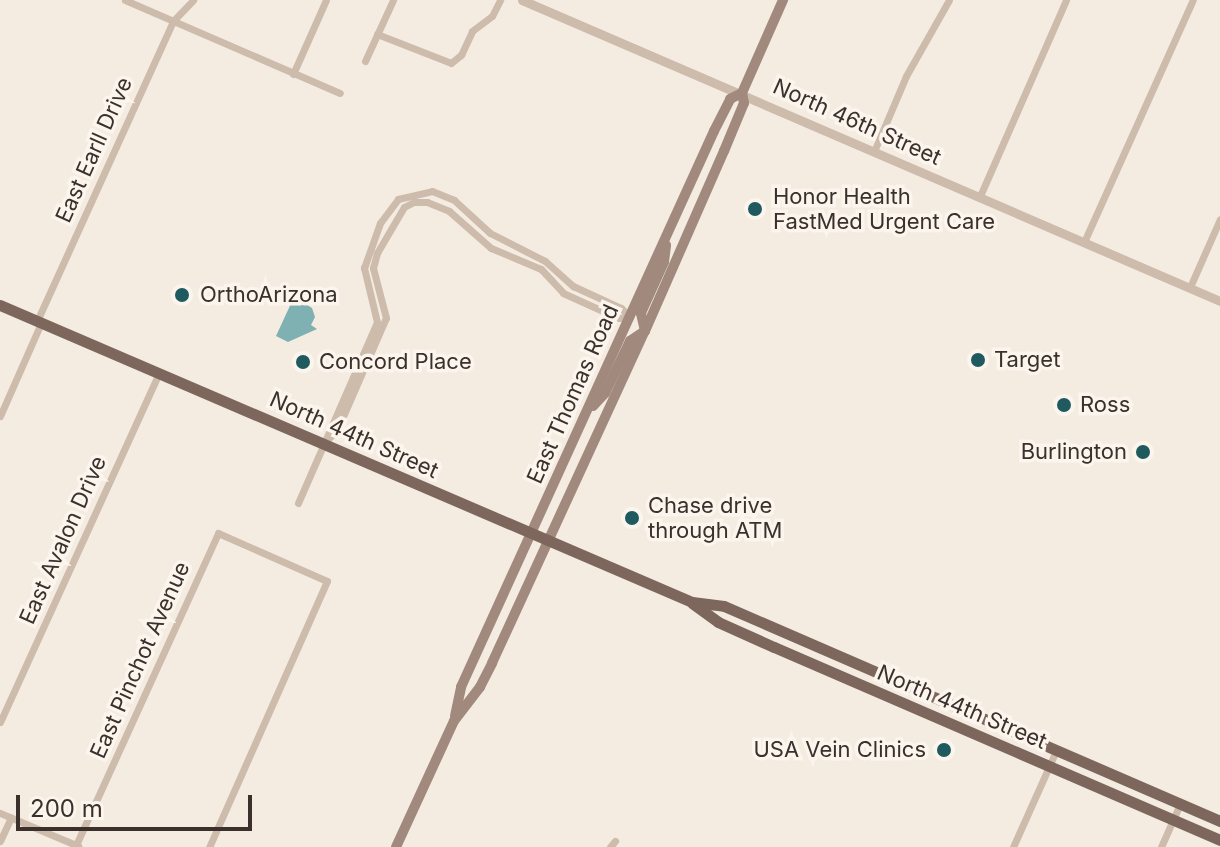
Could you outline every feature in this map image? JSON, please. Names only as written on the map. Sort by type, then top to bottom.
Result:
[{"type":"main road","name":"East Thomas Road","points":[[396,847],[454,721],[480,687],[645,331],[744,103],[742,93],[783,0]]},
{"type":"main road","name":"East Thomas Road","points":[[454,721],[461,687],[667,235],[730,99],[742,93]]},
{"type":"main road","points":[[586,415],[605,393],[630,341],[645,331],[641,313],[664,262],[667,235]]},
{"type":"main road","name":"North 44th Street","points":[[0,305],[692,602],[718,622],[1220,840]]},
{"type":"main road","name":"North 44th Street","points":[[692,602],[724,606],[1220,821]]},
{"type":"street","points":[[125,0],[340,93]]},
{"type":"street","name":"East Earll Drive","points":[[0,416],[173,21],[193,0]]},
{"type":"street","points":[[293,74],[326,0]]},
{"type":"street","points":[[365,61],[393,0]]},
{"type":"street","points":[[377,34],[451,63],[461,55],[472,31],[492,16],[500,0]]},
{"type":"street","points":[[875,149],[906,76],[949,0]]},
{"type":"street","points":[[980,196],[1066,0]]},
{"type":"street","points":[[1084,242],[1193,0]]},
{"type":"street","name":"North 46th Street","points":[[527,1],[875,149],[1220,301]]},
{"type":"street","points":[[298,503],[377,322],[364,268],[367,251],[380,223],[398,199],[432,191],[454,200],[490,233],[545,261],[573,286],[621,308],[630,317]]},
{"type":"street","points":[[324,443],[337,430],[386,318],[373,268],[377,253],[404,207],[414,202],[427,202],[449,211],[491,248],[541,269],[563,293],[618,318],[630,317]]},
{"type":"street","points":[[1190,287],[1220,219]]},
{"type":"street","name":"East Avalon Drive","points":[[0,722],[159,373]]},
{"type":"street","name":"East Pinchot Avenue","points":[[78,846],[218,533],[327,581],[209,847]]},
{"type":"street","points":[[976,735],[983,719]]},
{"type":"street","points":[[1013,847],[1056,751]]},
{"type":"street","points":[[1161,847],[1180,804]]},
{"type":"street","points":[[0,813],[78,846]]},
{"type":"street","points":[[0,841],[11,817]]},
{"type":"water","points":[[294,297],[312,308],[315,317],[311,325],[317,329],[288,342],[276,336]]},
{"type":"place","name":"Honor Health FastMed Urgent Care","points":[[755,209]]},
{"type":"place","name":"OrthoArizona","points":[[182,295]]},
{"type":"place","name":"Target","points":[[978,360]]},
{"type":"place","name":"Concord Place","points":[[303,362]]},
{"type":"place","name":"Ross","points":[[1064,405]]},
{"type":"place","name":"Burlington","points":[[1143,452]]},
{"type":"place","name":"Chase drive through ATM","points":[[632,518]]},
{"type":"place","name":"USA Vein Clinics","points":[[944,750]]}]
